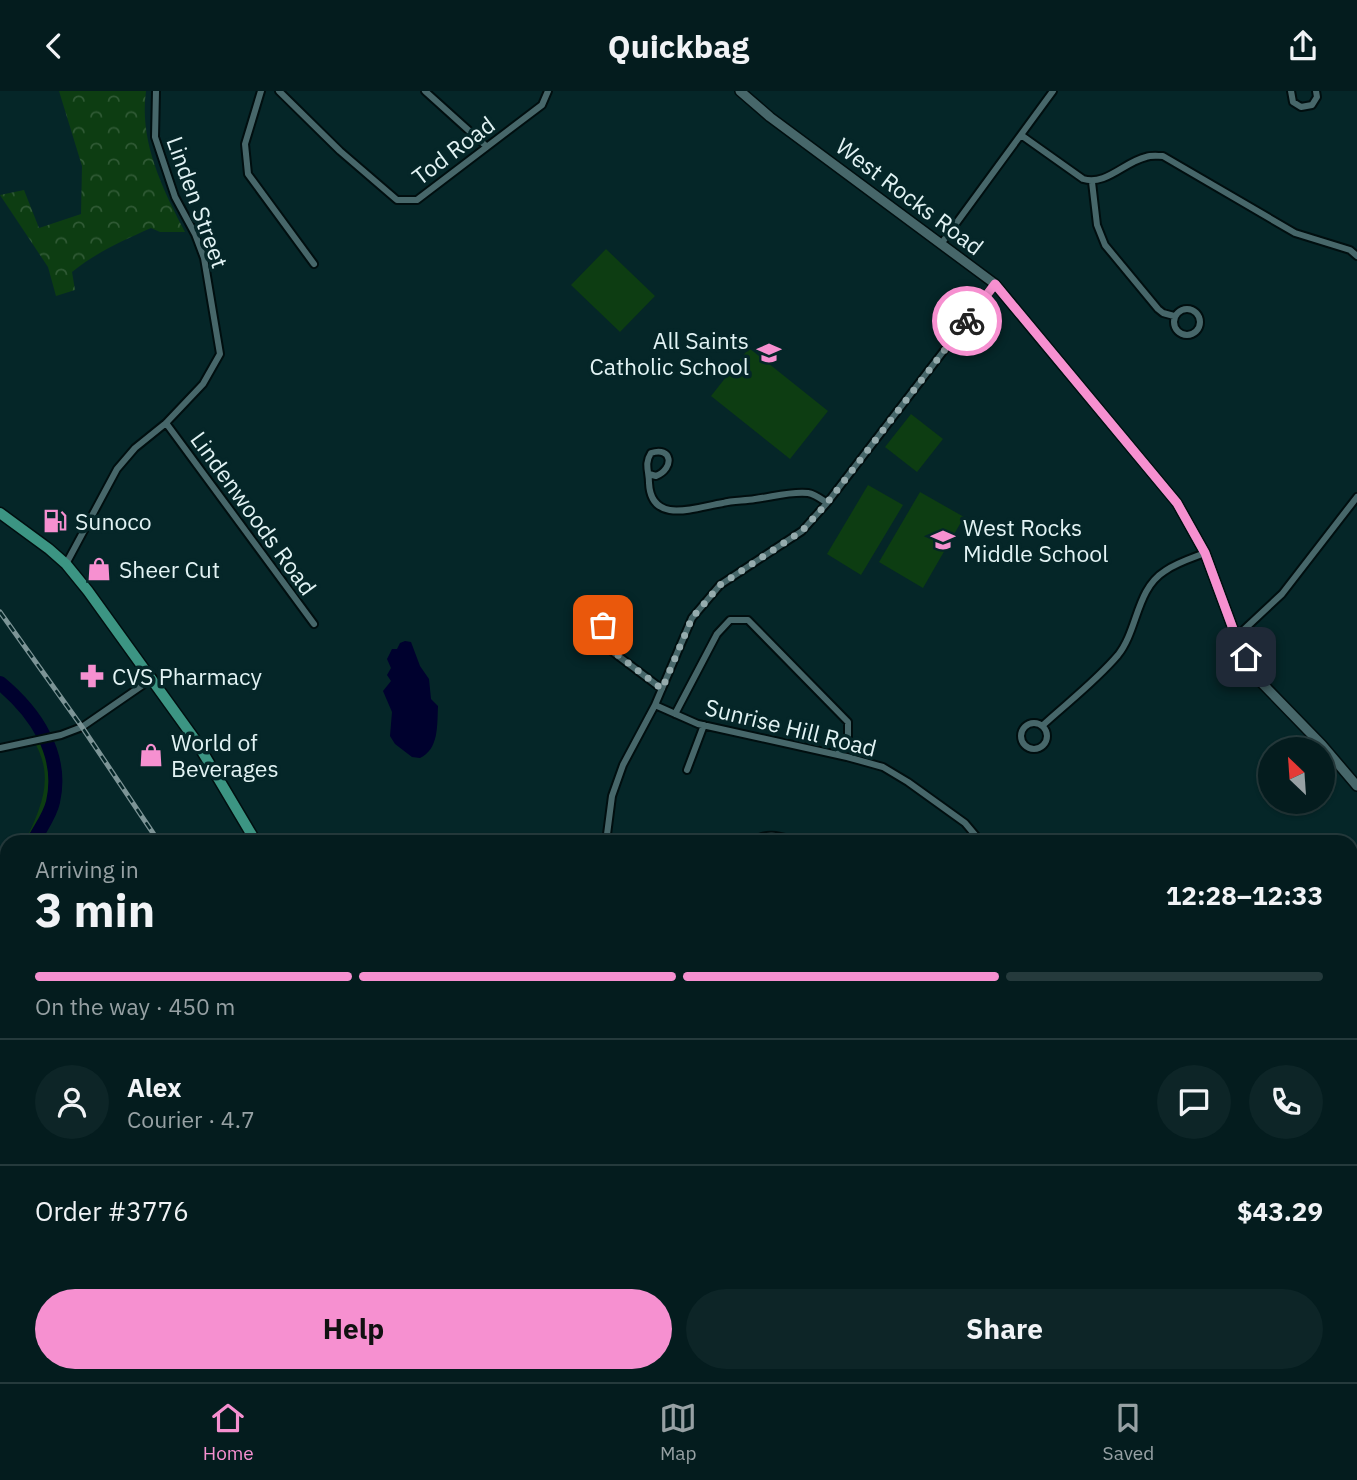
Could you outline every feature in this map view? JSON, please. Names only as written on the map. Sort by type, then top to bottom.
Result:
[{"type":"main road","name":"West Rocks Road","points":[[740,91],[770,117],[995,284],[1177,503],[1205,553],[1236,637],[1256,677],[1322,745],[1357,786]]},
{"type":"main road","points":[[0,513],[66,564],[88,591],[196,741],[252,835]]},
{"type":"street","name":"Linden Street","points":[[66,564],[117,469],[135,448],[166,423],[203,384],[220,354],[204,258],[195,234],[175,197],[155,137],[156,91]]},
{"type":"street","points":[[261,91],[245,144],[248,174],[314,264]]},
{"type":"street","name":"Tod Road","points":[[279,91],[340,151],[397,200],[417,199],[542,105],[548,91]]},
{"type":"street","points":[[425,91],[486,146]]},
{"type":"street","points":[[941,244],[1052,91]]},
{"type":"street","points":[[1291,91],[1293,102],[1301,107],[1312,105],[1317,97],[1316,91]]},
{"type":"street","points":[[1021,135],[1083,179],[1092,182],[1137,160],[1148,156],[1163,156],[1294,233],[1350,250],[1357,256]]},
{"type":"street","points":[[1092,182],[1097,225],[1105,245],[1158,309],[1174,316]]},
{"type":"street","points":[[607,835],[612,796],[623,765],[655,705],[692,618],[720,585],[802,531],[827,503],[995,284]]},
{"type":"street","points":[[1190,309],[1198,314],[1199,327],[1192,334],[1181,334],[1174,328],[1174,316],[1181,310],[1190,309]]},
{"type":"street","name":"Lindenwoods Road","points":[[166,423],[314,624]]},
{"type":"street","points":[[649,474],[650,495],[656,503],[664,508],[681,511],[723,502],[794,493],[814,494],[827,503]]},
{"type":"street","points":[[1236,637],[1282,594],[1357,496]]},
{"type":"street","points":[[1042,726],[1116,657],[1132,631],[1145,593],[1155,578],[1166,570],[1205,553]]},
{"type":"street","points":[[675,714],[717,634],[730,621],[748,620],[848,722],[848,737],[838,755]]},
{"type":"street","points":[[610,649],[612,640],[608,628],[603,625],[588,632],[587,639],[591,647],[595,650],[610,649],[662,689]]},
{"type":"street","points":[[0,748],[61,735],[82,727],[153,678]]},
{"type":"street","name":"Sunrise Hill Road","points":[[655,705],[704,725],[883,767],[965,823],[975,835]]},
{"type":"street","points":[[1034,723],[1042,726],[1047,735],[1043,745],[1035,750],[1024,745],[1021,735],[1025,727],[1034,723]]},
{"type":"street","points":[[687,770],[704,725]]},
{"type":"green space","points":[[59,91],[146,91],[149,146],[168,198],[185,232],[160,232],[151,228],[120,242],[72,272],[75,290],[56,296],[48,267],[0,195],[24,190],[39,228],[81,214],[82,166]]},
{"type":"green space","points":[[606,249],[655,296],[620,332],[571,285]]},
{"type":"green space","points":[[749,348],[828,411],[790,459],[711,396]]},
{"type":"green space","points":[[911,414],[943,439],[917,472],[885,447]]},
{"type":"green space","points":[[868,485],[903,505],[861,575],[827,554]]},
{"type":"green space","points":[[920,492],[964,517],[923,588],[879,562]]},
{"type":"green space","points":[[39,737],[47,752],[52,789],[47,811],[36,835],[28,835],[41,803],[45,778],[39,752],[32,738]]},
{"type":"water","points":[[411,642],[420,666],[429,679],[431,699],[438,706],[434,743],[420,758],[412,757],[395,744],[390,736],[392,712],[383,691],[391,681],[387,675],[391,668],[387,659],[392,649],[397,649],[400,643]]},
{"type":"waterway","points":[[0,683],[25,707],[35,721],[44,735],[54,767],[52,807],[37,835]]},
{"type":"railway","points":[[0,612],[154,835]]},
{"type":"way so far","points":[[603,625],[610,632],[610,649],[662,689],[692,618],[720,585],[802,531],[827,503],[967,321]]},
{"type":"place","name":"All Saints Catholic School","points":[[769,353]]},
{"type":"place","name":"Sunoco","points":[[55,521]]},
{"type":"place","name":"West Rocks Middle School","points":[[943,540]]},
{"type":"place","name":"Sheer Cut","points":[[99,569]]},
{"type":"place","name":"CVS Pharmacy","points":[[92,676]]},
{"type":"place","name":"World of Beverages","points":[[151,755]]},
{"type":"route","points":[[967,321],[995,284],[1177,503],[1205,553],[1246,657]]}]
